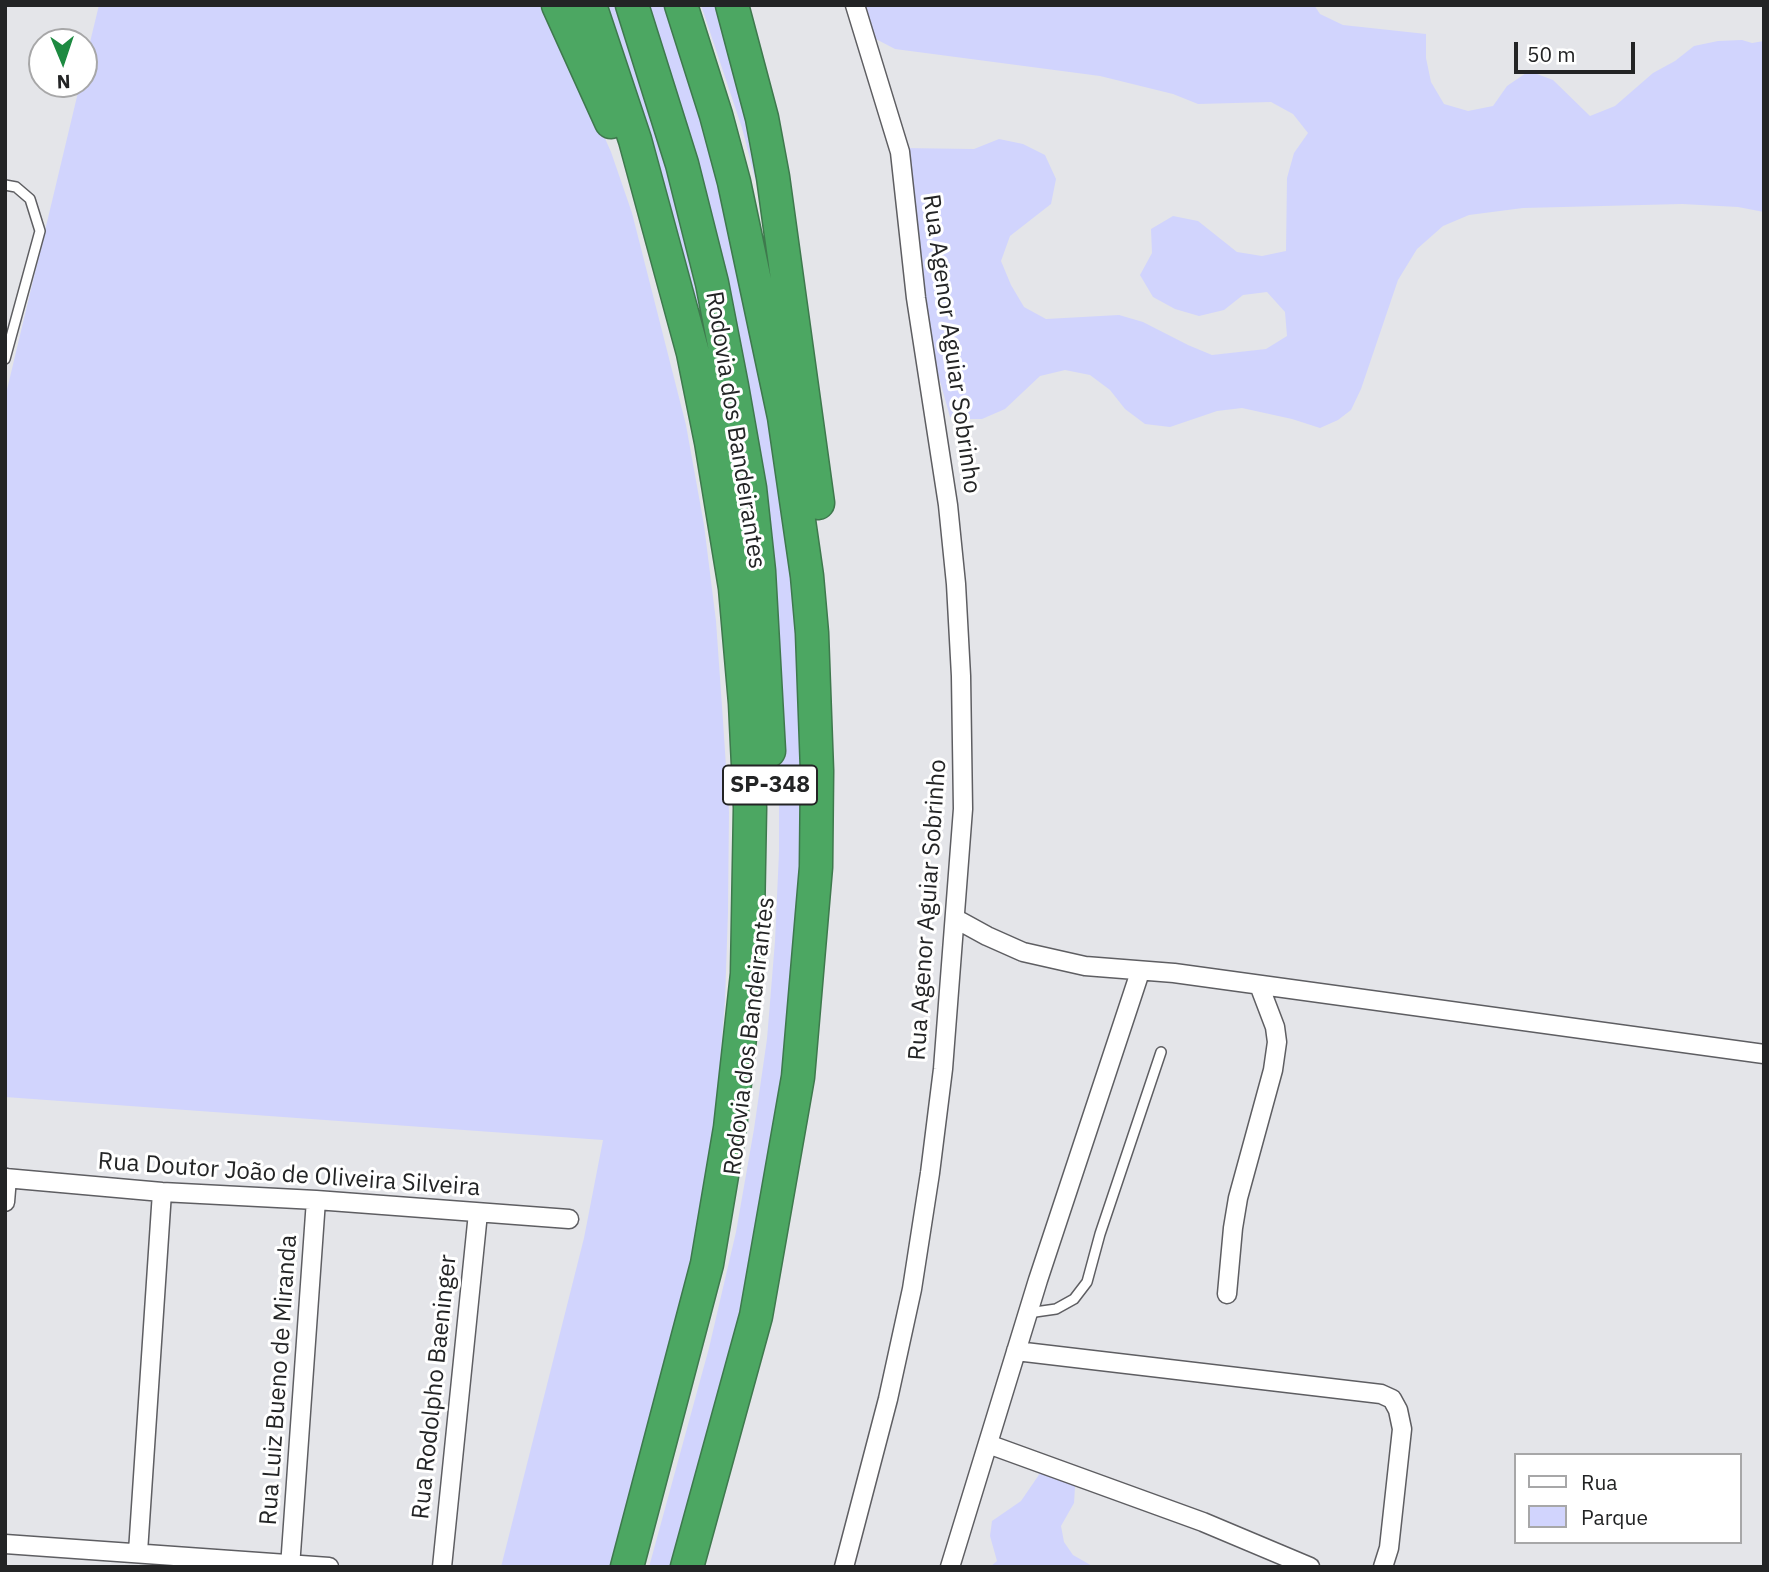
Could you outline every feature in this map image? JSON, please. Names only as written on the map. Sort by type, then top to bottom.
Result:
[{"type":"highway","points":[[558,5],[662,238]]},
{"type":"highway","points":[[590,5],[635,140],[693,353],[711,442],[735,588],[745,703],[750,808],[747,974],[728,1140],[707,1264],[627,1567]]},
{"type":"highway","name":"Rodovia dos Bandeirantes","points":[[632,5],[681,164],[712,283],[732,386],[750,488],[759,570],[770,772],[762,975],[732,1195],[711,1299],[639,1567]]},
{"type":"highway","name":"Rodovia dos Bandeirantes","points":[[681,5],[716,115],[749,246],[784,417],[807,576],[817,771],[816,867],[805,1014],[787,1147],[756,1316],[687,1567]]},
{"type":"highway","points":[[732,5],[762,118],[782,235],[817,490],[827,620],[830,801],[824,942],[810,1064],[787,1147]]},
{"type":"street","name":"Rua Agenor Aguiar Sobrinho","points":[[844,1567],[888,1399],[912,1289],[930,1173],[956,919],[963,809],[961,676],[948,505],[916,298],[900,152],[855,5]]},
{"type":"street","points":[[956,919],[1023,952],[1085,966],[1174,973],[1764,1054]]},
{"type":"street","points":[[950,1567],[1028,1312],[1140,972]]},
{"type":"street","points":[[1227,1294],[1238,1198],[1273,1070],[1277,1042],[1275,1027],[1259,985]]},
{"type":"street","points":[[5,1202],[6,1178]]},
{"type":"street","name":"Rua Doutor João de Oliveira Silveira","points":[[6,1178],[162,1192],[316,1200],[569,1219]]},
{"type":"street","points":[[138,1552],[162,1192]]},
{"type":"street","name":"Rua Luiz Bueno de Miranda","points":[[290,1565],[316,1200]]},
{"type":"street","name":"Rua Rodolpho Baeninger","points":[[442,1567],[478,1213]]},
{"type":"street","points":[[1016,1351],[1381,1394],[1392,1399],[1398,1410],[1402,1429],[1389,1548],[1383,1567]]},
{"type":"street","points":[[988,1444],[1203,1522],[1310,1567]]},
{"type":"street","points":[[5,1544],[329,1567]]},
{"type":"lane","points":[[5,185],[16,187],[30,199],[40,232],[5,359]]},
{"type":"lane","points":[[1028,1312],[1056,1309],[1074,1299],[1087,1282],[1161,1052]]},
{"type":"green space","points":[[99,5],[546,5],[611,152],[632,213],[686,425],[704,525],[716,621],[729,812],[728,912],[718,1088],[709,1173],[696,1252],[617,1567],[501,1567],[584,1238],[603,1140],[5,1097],[5,398],[77,98],[98,98],[98,28],[93,28]]},
{"type":"green space","points":[[599,5],[617,5],[634,56],[676,205],[701,314],[674,244]]},
{"type":"green space","points":[[642,5],[672,5],[687,47],[790,494],[809,852],[764,1236],[679,1567],[649,1567],[709,1348],[736,1232],[754,1129],[767,1039],[775,941],[779,771],[776,659]]},
{"type":"green space","points":[[701,5],[717,5],[749,116],[773,267],[759,194],[742,128]]},
{"type":"green space","points":[[861,5],[1314,5],[1320,14],[1343,25],[1426,34],[1426,58],[1431,82],[1444,104],[1468,111],[1493,106],[1507,86],[1529,71],[1553,80],[1590,116],[1615,106],[1653,73],[1694,46],[1718,41],[1764,41],[1764,212],[1738,207],[1682,204],[1523,208],[1469,215],[1443,226],[1417,249],[1398,280],[1361,389],[1351,410],[1338,420],[1320,428],[1242,408],[1217,411],[1170,427],[1145,424],[1125,409],[1110,390],[1090,375],[1065,370],[1040,376],[1005,409],[982,419],[957,419],[950,417],[920,309],[901,148],[974,149],[999,139],[1023,144],[1045,155],[1056,179],[1051,204],[1010,236],[1001,261],[1024,307],[1046,319],[1119,315],[1143,322],[1212,355],[1266,349],[1287,336],[1285,312],[1267,292],[1243,295],[1224,310],[1199,316],[1175,309],[1153,297],[1140,275],[1152,253],[1151,229],[1173,216],[1198,221],[1237,252],[1262,256],[1286,251],[1287,178],[1294,153],[1308,133],[1293,114],[1271,102],[1198,104],[1173,94],[1100,76],[895,49],[872,37]]},
{"type":"green space","points":[[1047,1463],[1058,1468],[1075,1487],[1074,1503],[1061,1526],[1064,1542],[1073,1555],[1094,1567],[990,1567],[997,1561],[990,1536],[992,1521],[1021,1501]]}]
